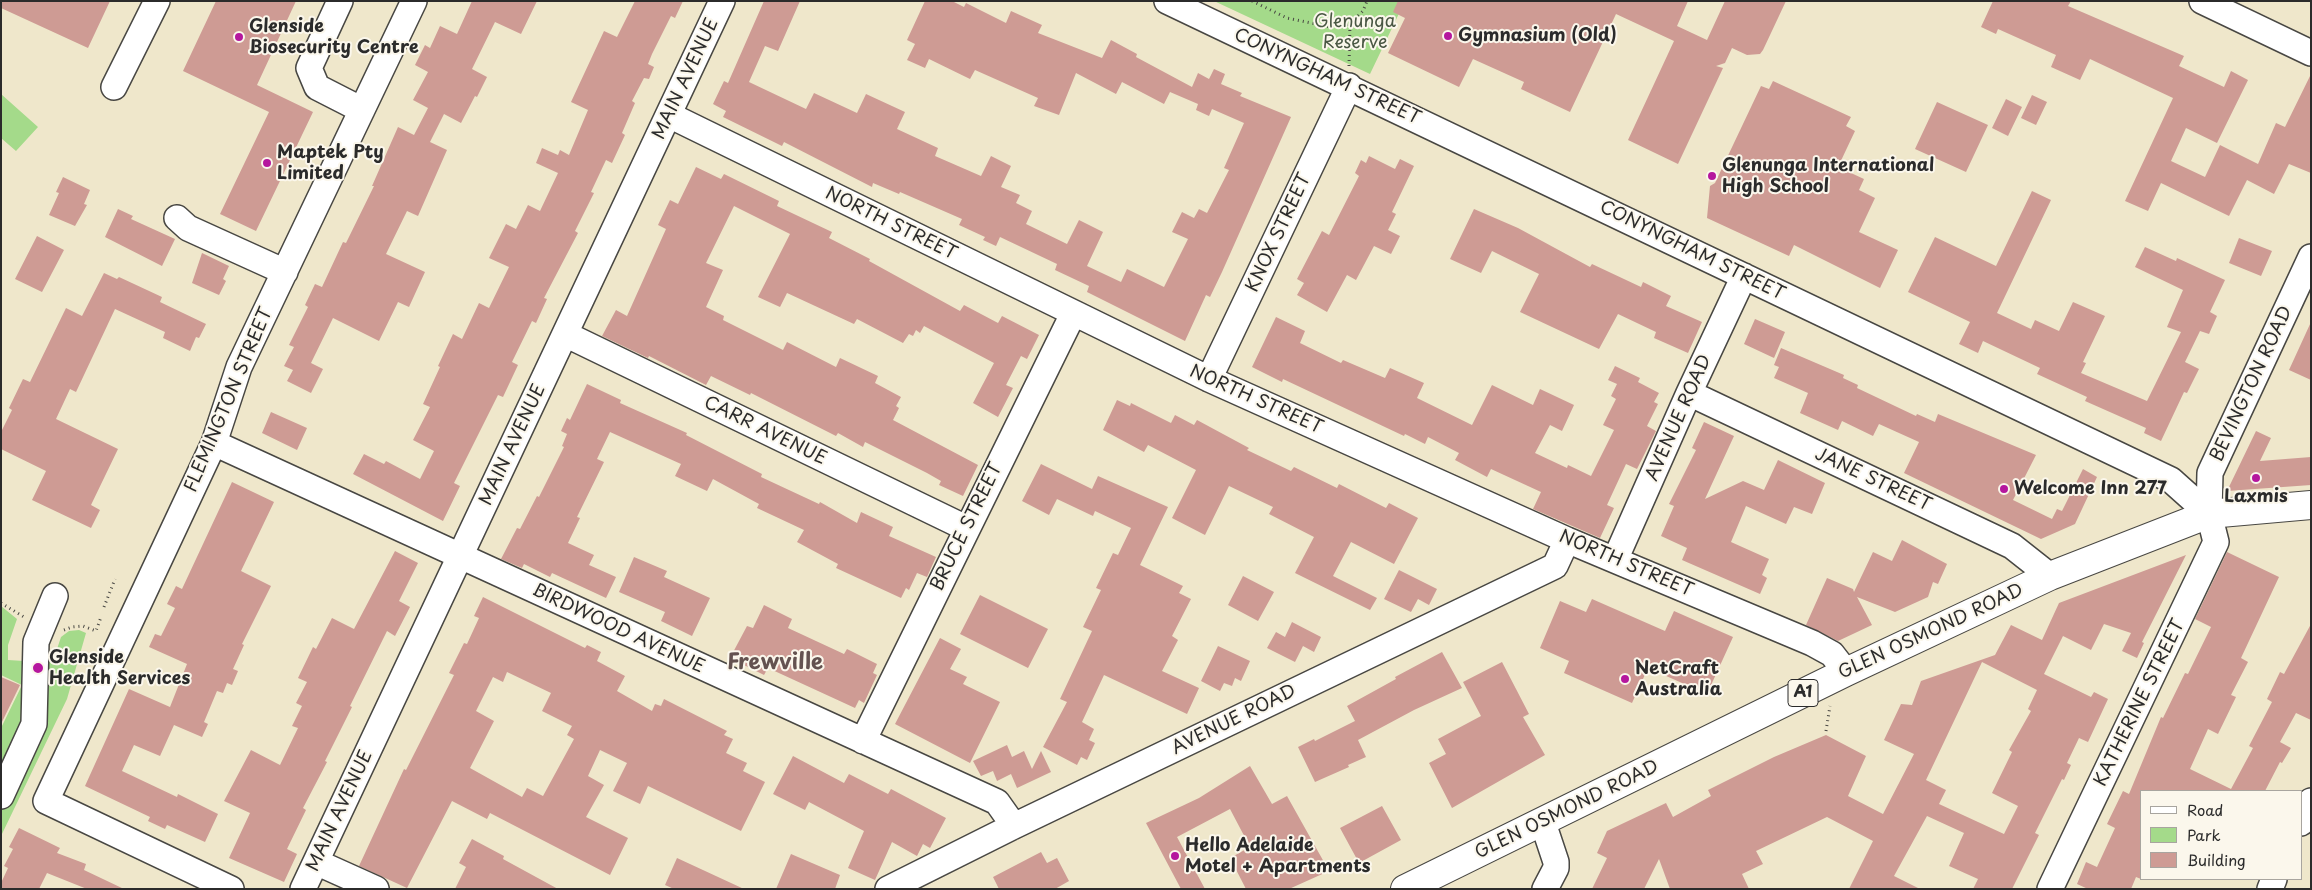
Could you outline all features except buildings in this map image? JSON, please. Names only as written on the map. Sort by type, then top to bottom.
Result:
[{"type":"highway","name":"GLEN OSMOND ROAD","points":[[1405,889],[1543,823],[1846,672],[2050,576],[2208,514],[2311,505]]},
{"type":"street","points":[[114,87],[156,1]]},
{"type":"street","points":[[340,1],[308,68],[317,86],[362,110]]},
{"type":"street","name":"FLEMINGTON STREET","points":[[231,889],[46,801],[214,443],[239,367],[414,1]]},
{"type":"street","name":"MAIN AVENUE","points":[[303,889],[722,1]]},
{"type":"street","name":"CONYNGHAM STREET","points":[[1167,1],[1349,86],[2171,480],[2208,514]]},
{"type":"street","points":[[2202,1],[2311,52]]},
{"type":"street","name":"KNOX STREET","points":[[1210,379],[1349,86]]},
{"type":"street","name":"NORTH STREET","points":[[669,115],[1073,314],[1210,379],[1567,540],[1824,648],[1832,654],[1846,672]]},
{"type":"street","points":[[178,218],[188,228],[285,272]]},
{"type":"street","name":"BEVINGTON ROAD","points":[[2208,514],[2210,473],[2311,257]]},
{"type":"street","name":"AVENUE ROAD","points":[[1615,560],[1689,393],[1744,276]]},
{"type":"street","name":"BRUCE STREET","points":[[863,741],[966,528],[1073,314]]},
{"type":"street","name":"CARR AVENUE","points":[[565,334],[966,528]]},
{"type":"street","name":"JANE STREET","points":[[1689,393],[2012,546],[2050,576]]},
{"type":"street","name":"BIRDWOOD AVENUE","points":[[214,443],[997,802],[1014,826]]},
{"type":"street","name":"KATHERINE STREET","points":[[2050,889],[2216,542],[2208,514]]},
{"type":"street","name":"AVENUE ROAD","points":[[888,889],[1014,826],[1555,566],[1567,540]]},
{"type":"street","points":[[1,796],[34,724],[36,642],[55,596]]},
{"type":"street","points":[[2302,821],[2311,802]]},
{"type":"street","points":[[1543,823],[1556,862],[1556,868],[1545,889]]},
{"type":"street","points":[[316,862],[376,889]]},
{"type":"path","points":[[1252,1],[1287,18],[1335,28],[1350,24],[1363,11],[1367,1]]},
{"type":"path","points":[[1349,86],[1350,24]]},
{"type":"path","points":[[104,607],[115,579]]},
{"type":"path","points":[[1,603],[26,618]]},
{"type":"path","points":[[57,631],[82,626],[96,632],[101,617]]},
{"type":"path","points":[[1826,731],[1830,706]]},
{"type":"green space","name":"Glenunga Reserve","points":[[1214,1],[1405,1],[1370,74]]},
{"type":"green space","points":[[1,94],[38,127],[16,151],[1,138]]},
{"type":"green space","points":[[1,606],[17,619],[8,645],[8,660],[24,661],[25,711],[19,735],[4,766],[1,765],[1,728],[22,685],[1,675]]},
{"type":"green space","points":[[79,630],[86,633],[67,699],[1,836],[1,808],[42,655],[54,658],[61,637],[69,631]]},
{"type":"place","name":"Gymnasium (Old)","points":[[1448,36]]},
{"type":"place","name":"Glenside Biosecurity Centre","points":[[239,37]]},
{"type":"place","name":"Maptek Pty Limited","points":[[267,163]]},
{"type":"place","name":"Glenunga International High School","points":[[1712,176]]},
{"type":"place","name":"Laxmis","points":[[2256,478]]},
{"type":"place","name":"Welcome Inn 277","points":[[2004,489]]},
{"type":"place","name":"Glenside Health Services","points":[[38,668]]},
{"type":"place","name":"NetCraft Australia","points":[[1625,679]]},
{"type":"place","name":"Hello Adelaide Motel + Apartments","points":[[1175,856]]},
{"type":"district","name":"Frewville","points":[[775,663]]}]
